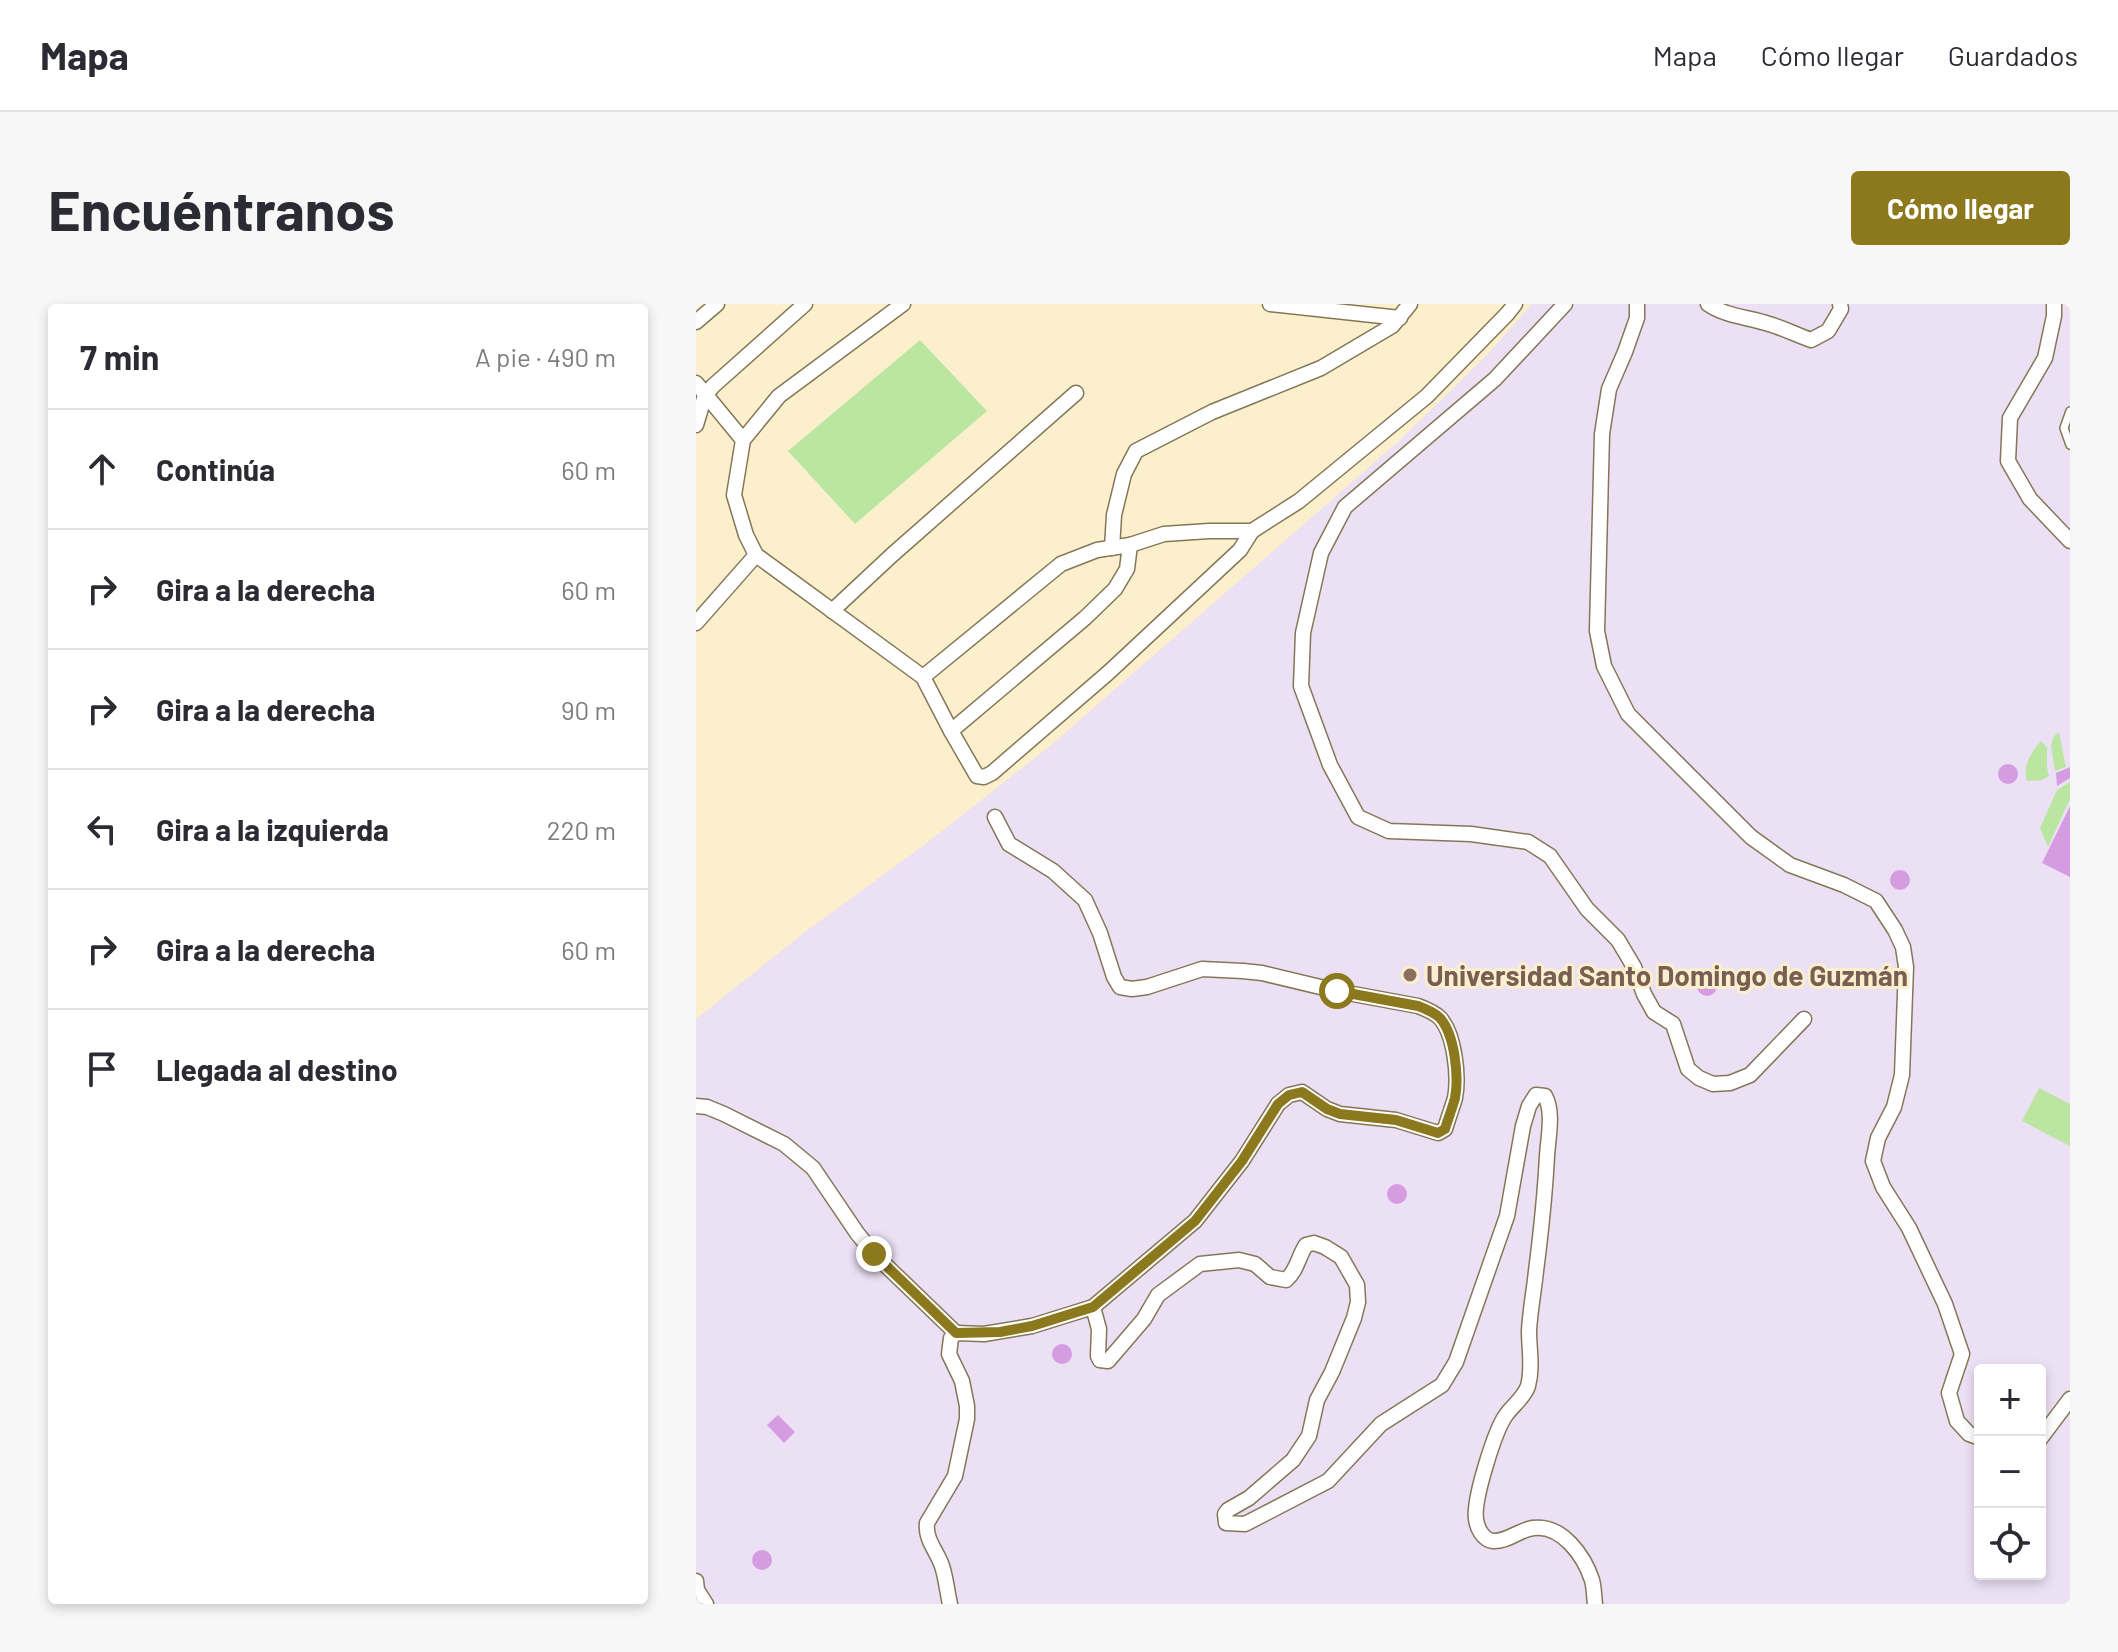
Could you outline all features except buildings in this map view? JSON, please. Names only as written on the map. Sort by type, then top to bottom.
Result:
[{"type":"street","points":[[696,322],[717,304]]},
{"type":"street","points":[[701,389],[713,386],[805,304]]},
{"type":"street","points":[[903,304],[779,396],[743,440],[734,495],[746,535],[756,555],[923,677],[977,776],[984,777],[1108,673],[1240,550],[1252,531],[1299,501],[1427,396],[1515,304]]},
{"type":"street","points":[[1270,304],[1400,318]]},
{"type":"street","points":[[1112,548],[1114,515],[1124,474],[1136,451],[1212,412],[1321,368],[1392,326],[1410,304]]},
{"type":"street","points":[[1565,304],[1495,379],[1345,507],[1321,553],[1303,633],[1301,686],[1330,765],[1358,817],[1389,831],[1471,834],[1528,842],[1550,856],[1587,909],[1618,940],[1654,1012],[1673,1024],[1688,1069],[1699,1078],[1713,1084],[1730,1083],[1750,1075],[1804,1019]]},
{"type":"street","points":[[1637,304],[1637,318],[1609,389],[1602,434],[1597,631],[1604,666],[1628,714],[1751,837],[1790,865],[1844,885],[1876,901],[1895,930],[1903,947],[1906,967],[1902,1075],[1894,1107],[1878,1138],[1873,1161],[1883,1187],[1909,1228],[1945,1304],[1962,1354],[1949,1393],[1957,1421],[1974,1436]]},
{"type":"street","points":[[1708,304],[1737,317],[1766,323],[1811,340],[1828,331],[1841,309],[1840,304]]},
{"type":"street","points":[[2054,304],[2045,358],[2010,418],[2008,461],[2030,499],[2070,541]]},
{"type":"street","points":[[696,425],[701,389]]},
{"type":"street","points":[[701,389],[743,440]]},
{"type":"street","points":[[832,611],[1076,393]]},
{"type":"street","points":[[923,677],[1061,564],[1097,550],[1130,545],[1164,534],[1252,531]]},
{"type":"street","points":[[951,731],[1115,589],[1127,569],[1130,545]]},
{"type":"street","points":[[696,623],[756,555]]},
{"type":"street","points":[[696,1106],[707,1107],[784,1144],[813,1168],[874,1254],[956,1333],[984,1334],[1021,1328],[1093,1307],[1195,1221],[1235,1171],[1278,1104],[1289,1095],[1302,1092],[1340,1114],[1396,1120],[1438,1133],[1445,1129],[1455,1096],[1456,1068],[1448,1032],[1440,1018],[1430,1011],[1243,971],[1202,969],[1147,987],[1120,987],[1085,900],[1053,871],[1009,844],[995,817]]},
{"type":"street","points":[[1093,1307],[1099,1329],[1098,1356],[1100,1360],[1108,1361],[1144,1319],[1158,1295],[1200,1264],[1239,1260],[1255,1264],[1270,1277],[1286,1280],[1297,1267],[1306,1245],[1314,1243],[1341,1257],[1357,1285],[1358,1302],[1354,1318],[1317,1400],[1309,1436],[1293,1460],[1225,1514],[1226,1523],[1245,1524],[1328,1481],[1381,1424],[1442,1385],[1456,1362],[1507,1216],[1529,1106],[1536,1095],[1545,1096],[1549,1103],[1549,1132],[1529,1331],[1527,1386],[1519,1401],[1505,1415],[1494,1439],[1476,1502],[1476,1519],[1481,1533],[1492,1541],[1536,1528],[1558,1533],[1582,1556],[1593,1583],[1595,1604]]},
{"type":"street","points":[[950,1604],[941,1564],[926,1530],[927,1523],[955,1476],[967,1419],[962,1381],[949,1354],[951,1338],[956,1333]]},
{"type":"street","points":[[2042,1436],[2070,1399]]},
{"type":"street","points":[[696,1581],[697,1590],[706,1604]]},
{"type":"lane","points":[[2070,411],[2064,428],[2070,445]]},
{"type":"shaded area","name":"Universidad Santo Domingo de Guzmán","points":[[1532,304],[2070,304],[2070,1604],[696,1604],[696,1019],[1050,746],[1399,441],[1488,354]]},
{"type":"green space","points":[[920,340],[987,411],[855,524],[788,451]]},
{"type":"green space","points":[[2059,732],[2066,767],[2055,771],[2051,746]]},
{"type":"green space","points":[[2041,741],[2047,747],[2049,776],[2027,781],[2028,760]]},
{"type":"green space","points":[[2070,782],[2070,799],[2048,847],[2040,828],[2057,790]]},
{"type":"green space","points":[[2039,1088],[2070,1104],[2070,1146],[2022,1121]]},
{"type":"place","name":"Universidad Santo Domingo de Guzmán","points":[[1410,975]]},
{"type":"route","points":[[874,1254],[956,1333],[984,1334],[1032,1326],[1093,1307],[1195,1221],[1242,1161],[1278,1104],[1289,1095],[1302,1092],[1340,1114],[1396,1120],[1438,1133],[1445,1129],[1455,1096],[1456,1068],[1448,1032],[1440,1018],[1418,1006],[1337,991]]}]
